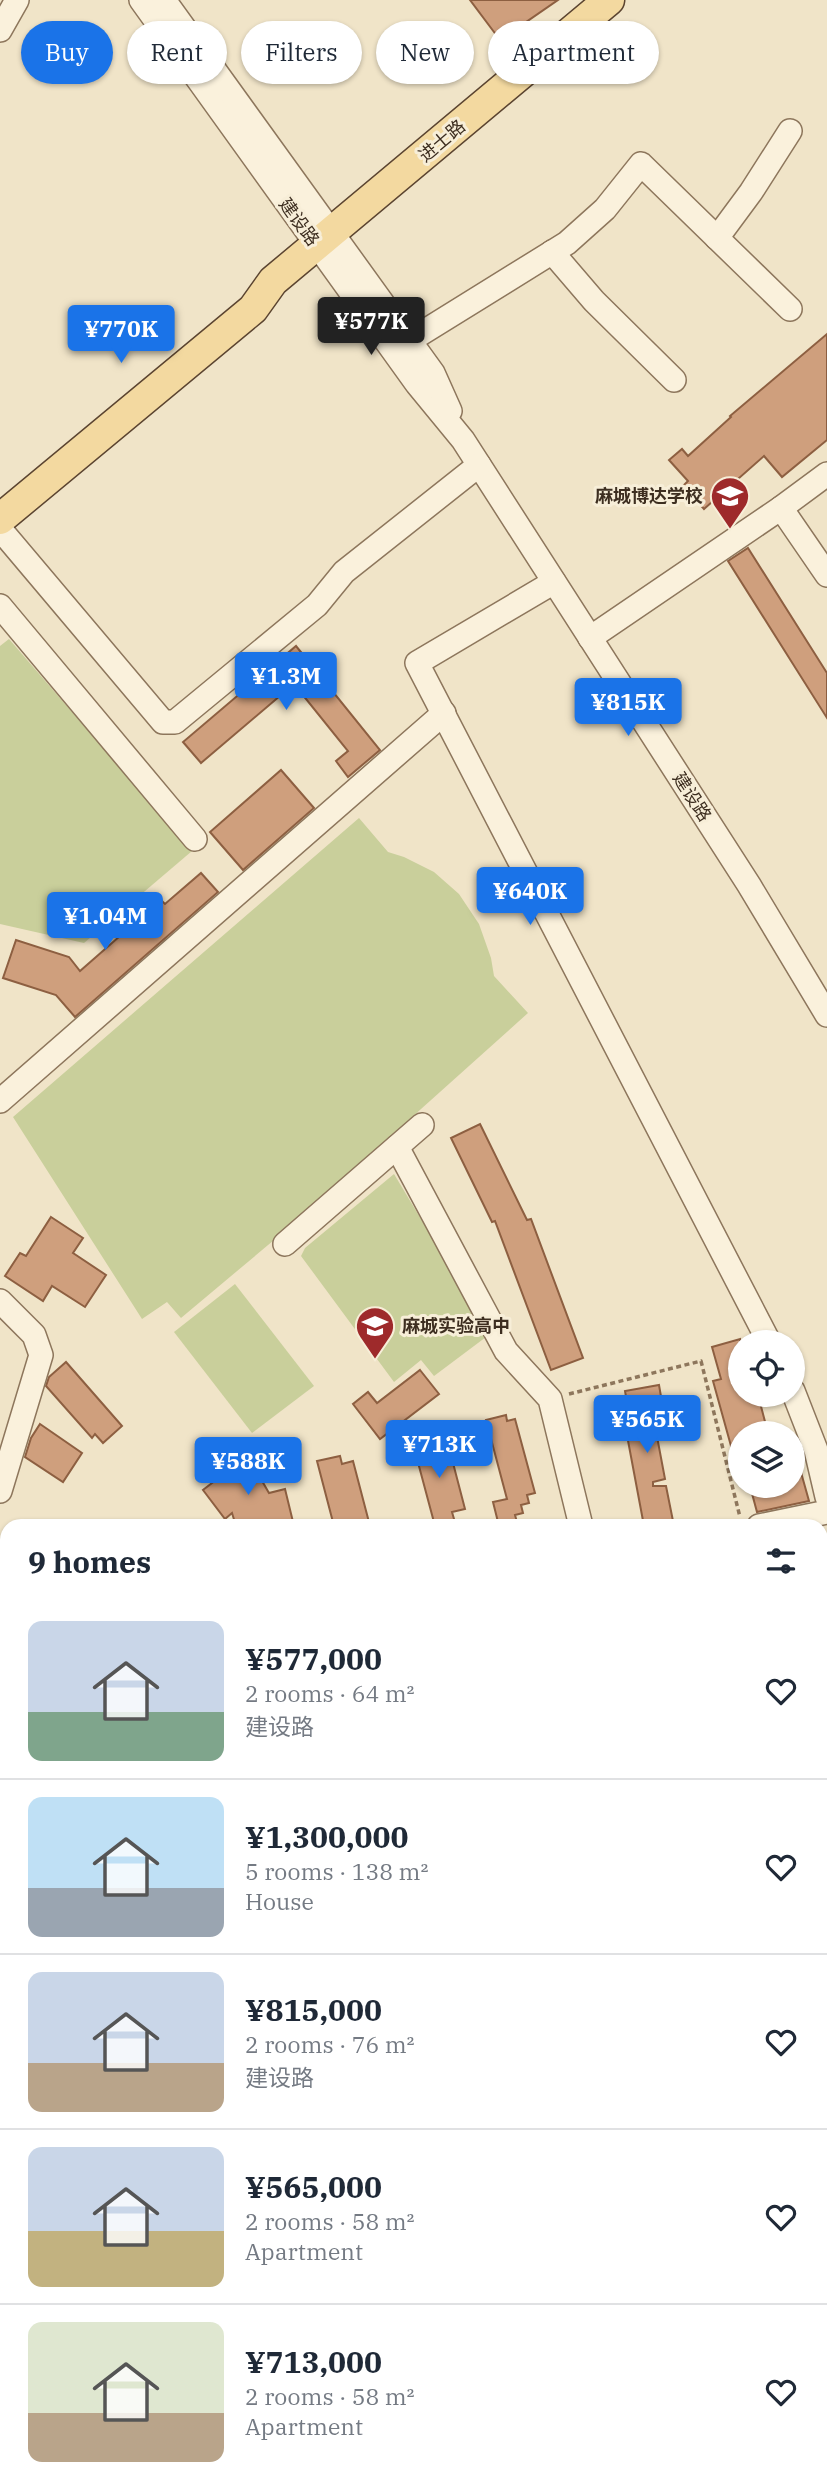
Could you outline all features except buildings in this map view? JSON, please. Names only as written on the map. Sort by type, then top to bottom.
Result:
[{"type":"main road","name":"进士路","points":[[0,519],[253,309],[274,281],[609,0]]},
{"type":"main road","name":"进士路","points":[[0,498],[242,296],[274,281]]},
{"type":"street","points":[[0,30],[17,0]]},
{"type":"street","name":"建设路","points":[[141,0],[324,239],[410,341],[433,373],[463,440]]},
{"type":"street","name":"建设路","points":[[164,0],[324,239],[417,384],[463,440],[749,885],[827,1015]]},
{"type":"street","points":[[716,238],[751,192],[790,131]]},
{"type":"street","points":[[410,341],[552,252],[606,209],[641,164],[790,309]]},
{"type":"street","points":[[552,252],[594,301],[674,380]]},
{"type":"street","points":[[0,529],[163,722],[175,722],[317,605],[344,572],[479,465]]},
{"type":"street","points":[[590,638],[827,474]]},
{"type":"street","points":[[781,508],[827,575]]},
{"type":"street","points":[[554,582],[417,663],[763,1330]]},
{"type":"street","points":[[0,607],[195,839]]},
{"type":"street","points":[[0,1101],[444,713]]},
{"type":"street","points":[[285,1244],[422,1125]]},
{"type":"street","points":[[397,1147],[506,1351],[550,1398],[580,1519]]},
{"type":"street","points":[[0,1301],[34,1335],[41,1354],[0,1491]]},
{"type":"street","points":[[799,1407],[816,1450],[827,1497]]},
{"type":"street","points":[[796,1519],[827,1513]]},
{"type":"path","points":[[550,1398],[701,1361],[740,1519]]},
{"type":"green space","points":[[9,639],[192,851],[84,943],[0,924],[0,646]]},
{"type":"green space","points":[[359,818],[388,852],[434,872],[459,894],[479,924],[491,958],[494,976],[528,1013],[286,1230],[181,1318],[167,1302],[142,1319],[13,1117]]},
{"type":"green space","points":[[394,1174],[490,1334],[434,1376],[421,1360],[394,1382],[301,1256],[305,1248]]},
{"type":"green space","points":[[235,1284],[314,1386],[252,1433],[174,1332]]},
{"type":"place","name":"麻城博达学校","points":[[730,530]]},
{"type":"place","name":"麻城实验高中","points":[[375,1360]]}]
